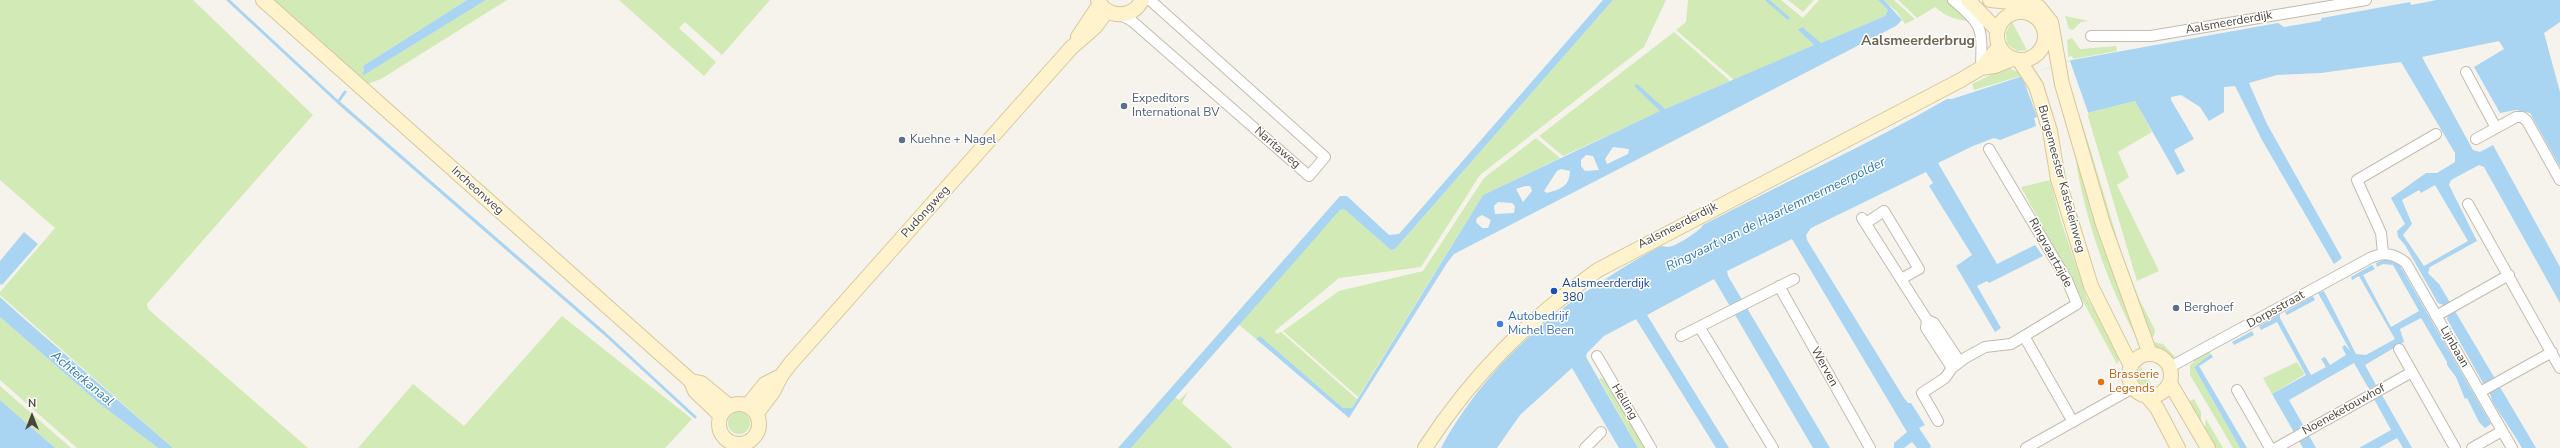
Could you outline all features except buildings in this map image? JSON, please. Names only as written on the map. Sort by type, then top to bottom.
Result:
[{"type":"street","name":"Incheonweg","points":[[263,0],[691,381],[695,391],[724,410]]},
{"type":"street","points":[[1101,5],[1121,15],[1134,10],[1142,0]]},
{"type":"street","name":"Naritaweg","points":[[1121,15],[1132,21],[1309,176],[1325,157],[1150,0]]},
{"type":"street","points":[[1953,0],[1975,19],[1980,27],[1981,68]]},
{"type":"street","points":[[1968,0],[1997,30],[1999,47],[2016,59],[2029,59],[2049,43],[2054,31],[2051,22],[2039,7],[2022,3],[2004,3],[1990,0]]},
{"type":"street","points":[[1982,0],[1994,12],[2007,16],[2022,11],[2038,18],[2044,28],[2074,121],[2111,248],[2150,354]]},
{"type":"street","name":"Aalsmeerderdijk","points":[[2091,36],[2151,36],[2366,0]]},
{"type":"street","name":"Pudongweg","points":[[752,409],[773,392],[781,376],[1071,48],[1101,5]]},
{"type":"street","points":[[1997,30],[2007,16]]},
{"type":"street","name":"Aalsmeerderdijk","points":[[1981,68],[1999,47]]},
{"type":"street","name":"Aalsmeerderdijk","points":[[1426,448],[1480,373],[1515,336],[1553,302],[1598,270],[1652,240],[1874,126],[1981,68],[1995,66],[2016,59]]},
{"type":"street","name":"Burgemeester Kasteleinweg","points":[[2016,59],[2029,74],[2036,86],[2050,131],[2058,179],[2091,286],[2131,366]]},
{"type":"street","points":[[2466,72],[2496,128]]},
{"type":"street","points":[[2476,139],[2516,117],[2522,117],[2527,121],[2560,180]]},
{"type":"street","points":[[2382,253],[2381,233],[2357,180],[2436,134]]},
{"type":"street","name":"Ringvaartzijde","points":[[1938,420],[1922,393],[1944,378],[1956,365],[1985,347],[2011,344],[2077,304],[2067,280],[1989,149]]},
{"type":"street","points":[[2468,204],[2560,368]]},
{"type":"street","points":[[1901,280],[1919,269],[1884,211],[1864,220],[1901,280],[1926,320],[1934,323],[1956,365]]},
{"type":"street","name":"Lijnbaan","points":[[2382,253],[2397,256],[2406,263],[2440,314],[2484,390],[2502,431],[2512,448]]},
{"type":"street","name":"Dorpsstraat","points":[[2170,367],[2382,253]]},
{"type":"street","points":[[2440,314],[2509,275]]},
{"type":"street","points":[[1681,336],[1700,328],[1794,279]]},
{"type":"street","name":"Werven","points":[[1779,286],[1870,448]]},
{"type":"street","points":[[1700,328],[1773,448]]},
{"type":"street","points":[[2024,336],[2074,422]]},
{"type":"street","points":[[2399,349],[2455,448]]},
{"type":"street","points":[[2484,390],[2552,352]]},
{"type":"street","points":[[2178,448],[2157,408],[2147,396],[2134,388],[2129,377],[2131,366],[2137,358],[2150,354],[2164,359],[2170,367],[2170,383],[2208,448]]},
{"type":"street","name":"Helling","points":[[1596,356],[1651,448]]},
{"type":"street","name":"Noeneketouwhof","points":[[2276,448],[2412,372]]},
{"type":"street","points":[[2147,396],[2158,395],[2170,383]]},
{"type":"street","points":[[2026,448],[2134,388]]},
{"type":"street","points":[[2237,390],[2270,448]]},
{"type":"street","points":[[735,403],[752,409],[759,425],[755,436],[750,441],[738,444],[731,443],[721,434],[719,428],[724,410],[735,403]]},
{"type":"street","points":[[2472,448],[2502,431]]},
{"type":"street","points":[[1585,448],[1601,432]]},
{"type":"green space","points":[[0,0],[193,0],[313,115],[147,304],[148,309],[308,448],[173,448],[0,295],[0,292],[55,228],[0,180]]},
{"type":"green space","points":[[272,0],[467,0],[363,66],[364,70],[362,73],[367,73],[486,0],[507,0],[381,79],[370,83],[362,82]]},
{"type":"green space","points":[[619,0],[770,0],[722,55],[685,22],[679,28],[716,62],[704,76]]},
{"type":"green space","points":[[1613,0],[1666,0],[1644,47],[1480,175],[1421,267],[1339,278],[1275,331],[1277,334],[1281,332],[1357,399],[1352,408],[1343,408],[1260,336],[1256,339],[1238,324],[1340,210],[1344,209],[1391,250],[1395,249]]},
{"type":"green space","points":[[1688,0],[1781,0],[1803,18],[1819,0],[1878,0],[1888,10],[1885,16],[1821,43],[1798,30],[1814,45],[1734,80],[1676,30],[1686,22]]},
{"type":"green space","points":[[1788,0],[1814,0],[1803,12]]},
{"type":"green space","points":[[1884,0],[1894,0],[1915,19],[1905,24],[1897,12]]},
{"type":"green space","points":[[1898,0],[1948,0],[1974,22],[1953,18],[1944,14],[1935,7],[1917,18]]},
{"type":"green space","points":[[2065,16],[2089,21],[2081,22],[2073,30],[2069,29]]},
{"type":"green space","points":[[2012,22],[2027,50],[2017,51],[2007,44],[2006,32]]},
{"type":"green space","points":[[1674,32],[1730,81],[1665,109],[1634,86],[1661,111],[1563,156],[1539,136]]},
{"type":"green space","points":[[2072,38],[2080,49],[2116,46],[2117,51],[2073,59],[2072,56],[2068,57],[2067,40]]},
{"type":"green space","points":[[2007,67],[2020,73],[2021,76],[1974,90],[1972,84]]},
{"type":"green space","points":[[2135,101],[2152,132],[2118,152],[2129,177],[2117,185],[2159,271],[2137,281],[2087,113]]},
{"type":"green space","points":[[2079,120],[2081,120],[2086,135],[2121,251],[2140,301],[2155,330],[2154,336],[2149,339],[2122,267]]},
{"type":"green space","points":[[1536,138],[1560,158],[1483,195],[1358,397],[1283,331],[1339,291],[1423,271],[1484,178]]},
{"type":"green space","points":[[2079,155],[2142,340],[2138,341],[2127,319],[2099,252],[2091,228],[2079,180],[2075,156]]},
{"type":"green space","points":[[2050,180],[2061,221],[2087,298],[2122,354],[2117,364],[2021,187]]},
{"type":"green space","points":[[562,316],[692,419],[665,448],[358,448],[413,384],[464,426]]},
{"type":"green space","points":[[0,317],[100,404],[158,448],[77,448],[0,380]]},
{"type":"green space","points":[[2152,342],[2163,344],[2176,358],[2161,354]]},
{"type":"green space","points":[[2209,351],[2211,354],[2194,367],[2240,448],[2233,448],[2190,375],[2190,365],[2194,362],[2193,360]]},
{"type":"green space","points":[[2297,362],[2305,374],[2272,394],[2263,378]]},
{"type":"green space","points":[[2141,367],[2153,387],[2143,386],[2139,382],[2136,373]]},
{"type":"green space","points":[[1599,378],[1609,380],[1646,448],[1638,448]]},
{"type":"green space","points":[[0,386],[71,448],[55,448],[0,400]]},
{"type":"green space","points":[[1188,392],[1182,403],[1233,448],[1131,448],[1175,397],[1179,400]]},
{"type":"green space","points":[[2194,399],[2201,412],[2201,427],[2185,404]]},
{"type":"green space","points":[[735,412],[743,412],[750,419],[750,427],[743,434],[735,434],[728,427],[728,419]]},
{"type":"green space","points":[[2206,419],[2223,448],[2211,448],[2204,435]]},
{"type":"water","points":[[467,0],[486,0],[364,75],[362,73],[364,70],[363,66]]},
{"type":"water","points":[[1603,0],[1613,0],[1395,249],[1391,250],[1344,209],[1340,210],[1131,448],[1118,448],[1340,196],[1347,196],[1389,235],[1399,234]]},
{"type":"water","points":[[1878,0],[1884,0],[1902,20],[1896,26],[1454,254],[1349,418],[1256,339],[1260,336],[1343,408],[1352,408],[1483,195],[1660,111],[1634,86],[1637,84],[1665,109],[1814,45],[1798,30],[1802,27],[1821,43],[1885,16],[1888,10]],"holes":[[[1613,147],[1629,149],[1628,154],[1607,164],[1605,159]],[[1586,155],[1593,156],[1599,170],[1585,171],[1581,166],[1581,160]],[[1561,169],[1570,171],[1566,184],[1547,193],[1544,191],[1557,171]],[[1530,186],[1532,191],[1523,202],[1516,189]],[[1498,202],[1512,203],[1515,206],[1514,213],[1495,214],[1494,206]],[[1482,215],[1491,220],[1488,228],[1482,228],[1476,222],[1477,218]]]},
{"type":"water","name":"Ringvaart van de Haarlemmermeerpolder","points":[[2437,0],[2560,0],[2560,22],[2544,33],[2560,92],[2560,167],[2530,113],[2516,110],[2500,113],[2474,67],[2504,49],[2499,41],[2422,57],[2473,150],[2480,152],[2493,145],[2560,267],[2560,303],[2484,167],[2479,165],[2451,180],[2449,185],[2477,241],[2430,267],[2428,273],[2439,284],[2536,448],[2522,448],[2493,403],[2486,384],[2483,383],[2447,319],[2448,314],[2443,305],[2438,303],[2405,245],[2398,237],[2397,231],[2405,224],[2391,198],[2426,173],[2437,173],[2455,162],[2455,153],[2401,62],[2321,73],[2277,75],[2249,83],[2267,124],[2342,258],[2334,264],[2262,140],[2235,86],[2224,87],[2224,112],[2209,121],[2200,107],[2181,95],[2171,97],[2171,100],[2194,139],[2174,150],[2185,171],[2177,175],[2135,101],[2087,113],[2084,104],[2035,119],[2036,126],[2000,140],[1994,138],[1973,146],[1938,163],[1997,264],[2035,245],[2043,256],[1989,283],[1987,281],[1977,286],[2001,328],[1995,332],[1956,266],[1972,255],[1929,186],[1933,183],[1926,172],[1811,228],[1806,235],[1807,240],[1904,398],[1908,403],[1911,403],[1925,425],[1919,428],[1931,446],[1930,448],[1917,448],[1912,442],[1904,448],[1894,448],[1894,443],[1907,432],[1792,239],[1727,271],[1728,276],[1830,448],[1813,448],[1714,279],[1647,315],[1729,448],[1716,448],[1636,319],[1604,336],[1587,353],[1586,357],[1638,448],[1619,448],[1572,368],[1520,415],[1497,448],[1441,448],[1456,423],[1491,376],[1533,333],[1580,296],[1624,267],[1659,247],[1668,247],[1681,242],[1703,225],[1887,132],[1947,99],[1952,99],[2072,60],[2278,23],[2284,27],[2320,21],[2322,18],[2410,2],[2411,5]],"holes":[[[2435,185],[2468,241],[2424,266],[2403,235],[2412,224],[2402,200],[2419,190],[2421,193]]]},
{"type":"water","points":[[24,232],[38,244],[2,285],[0,284],[0,261]]},
{"type":"water","points":[[2383,260],[2392,260],[2399,264],[2491,424],[2485,428],[2479,422],[2467,398],[2465,399],[2456,377],[2447,365],[2447,362],[2421,318],[2400,329],[2404,342],[2365,365],[2376,385],[2369,389],[2354,363],[2289,400],[2316,448],[2303,448],[2272,394],[2306,375],[2277,322],[2261,330],[2259,326],[2280,314],[2280,318],[2311,375],[2326,367],[2321,359],[2325,357],[2330,365],[2346,355],[2342,347],[2345,345],[2351,352],[2318,293],[2324,291],[2356,354],[2366,355],[2395,339],[2359,276],[2352,280],[2351,277],[2372,265],[2375,269],[2363,275],[2391,327],[2419,311],[2393,265],[2383,264],[2377,267],[2376,263]]},
{"type":"water","points":[[2313,296],[2315,300],[2287,315],[2285,312]]},
{"type":"water","name":"Achterkanaal","points":[[0,297],[173,448],[158,448],[100,404],[0,317]]},
{"type":"water","points":[[2252,331],[2254,335],[2234,345],[2232,342]]},
{"type":"water","points":[[2211,354],[2213,357],[2199,366],[2247,448],[2240,448],[2194,367]]},
{"type":"water","points":[[2382,395],[2412,448],[2403,448],[2397,438],[2379,448],[2359,448],[2391,430],[2374,399]]},
{"type":"water","points":[[0,400],[55,448],[0,448]]},
{"type":"pier","points":[[2070,61],[2089,115],[2086,114],[2083,106],[2037,120],[2037,128],[2034,118],[2037,117],[2022,76]]},
{"type":"waterway","points":[[228,0],[338,102],[604,333],[695,417]]},
{"type":"waterway","points":[[1767,0],[1788,18]]},
{"type":"waterway","points":[[338,102],[345,92]]},
{"type":"place","name":"Expeditors International BV","points":[[1124,106]]},
{"type":"place","name":"Kuehne + Nagel","points":[[902,140]]},
{"type":"place","name":"Aalsmeerderdijk 380","points":[[1554,291]]},
{"type":"place","name":"Berghoef","points":[[2176,308]]},
{"type":"place","name":"Autobedrijf Michel Been","points":[[1500,324]]},
{"type":"place","name":"Brasserie Legends","points":[[2101,382]]},
{"type":"district","name":"Aalsmeerderbrug","points":[[1918,42]]}]
